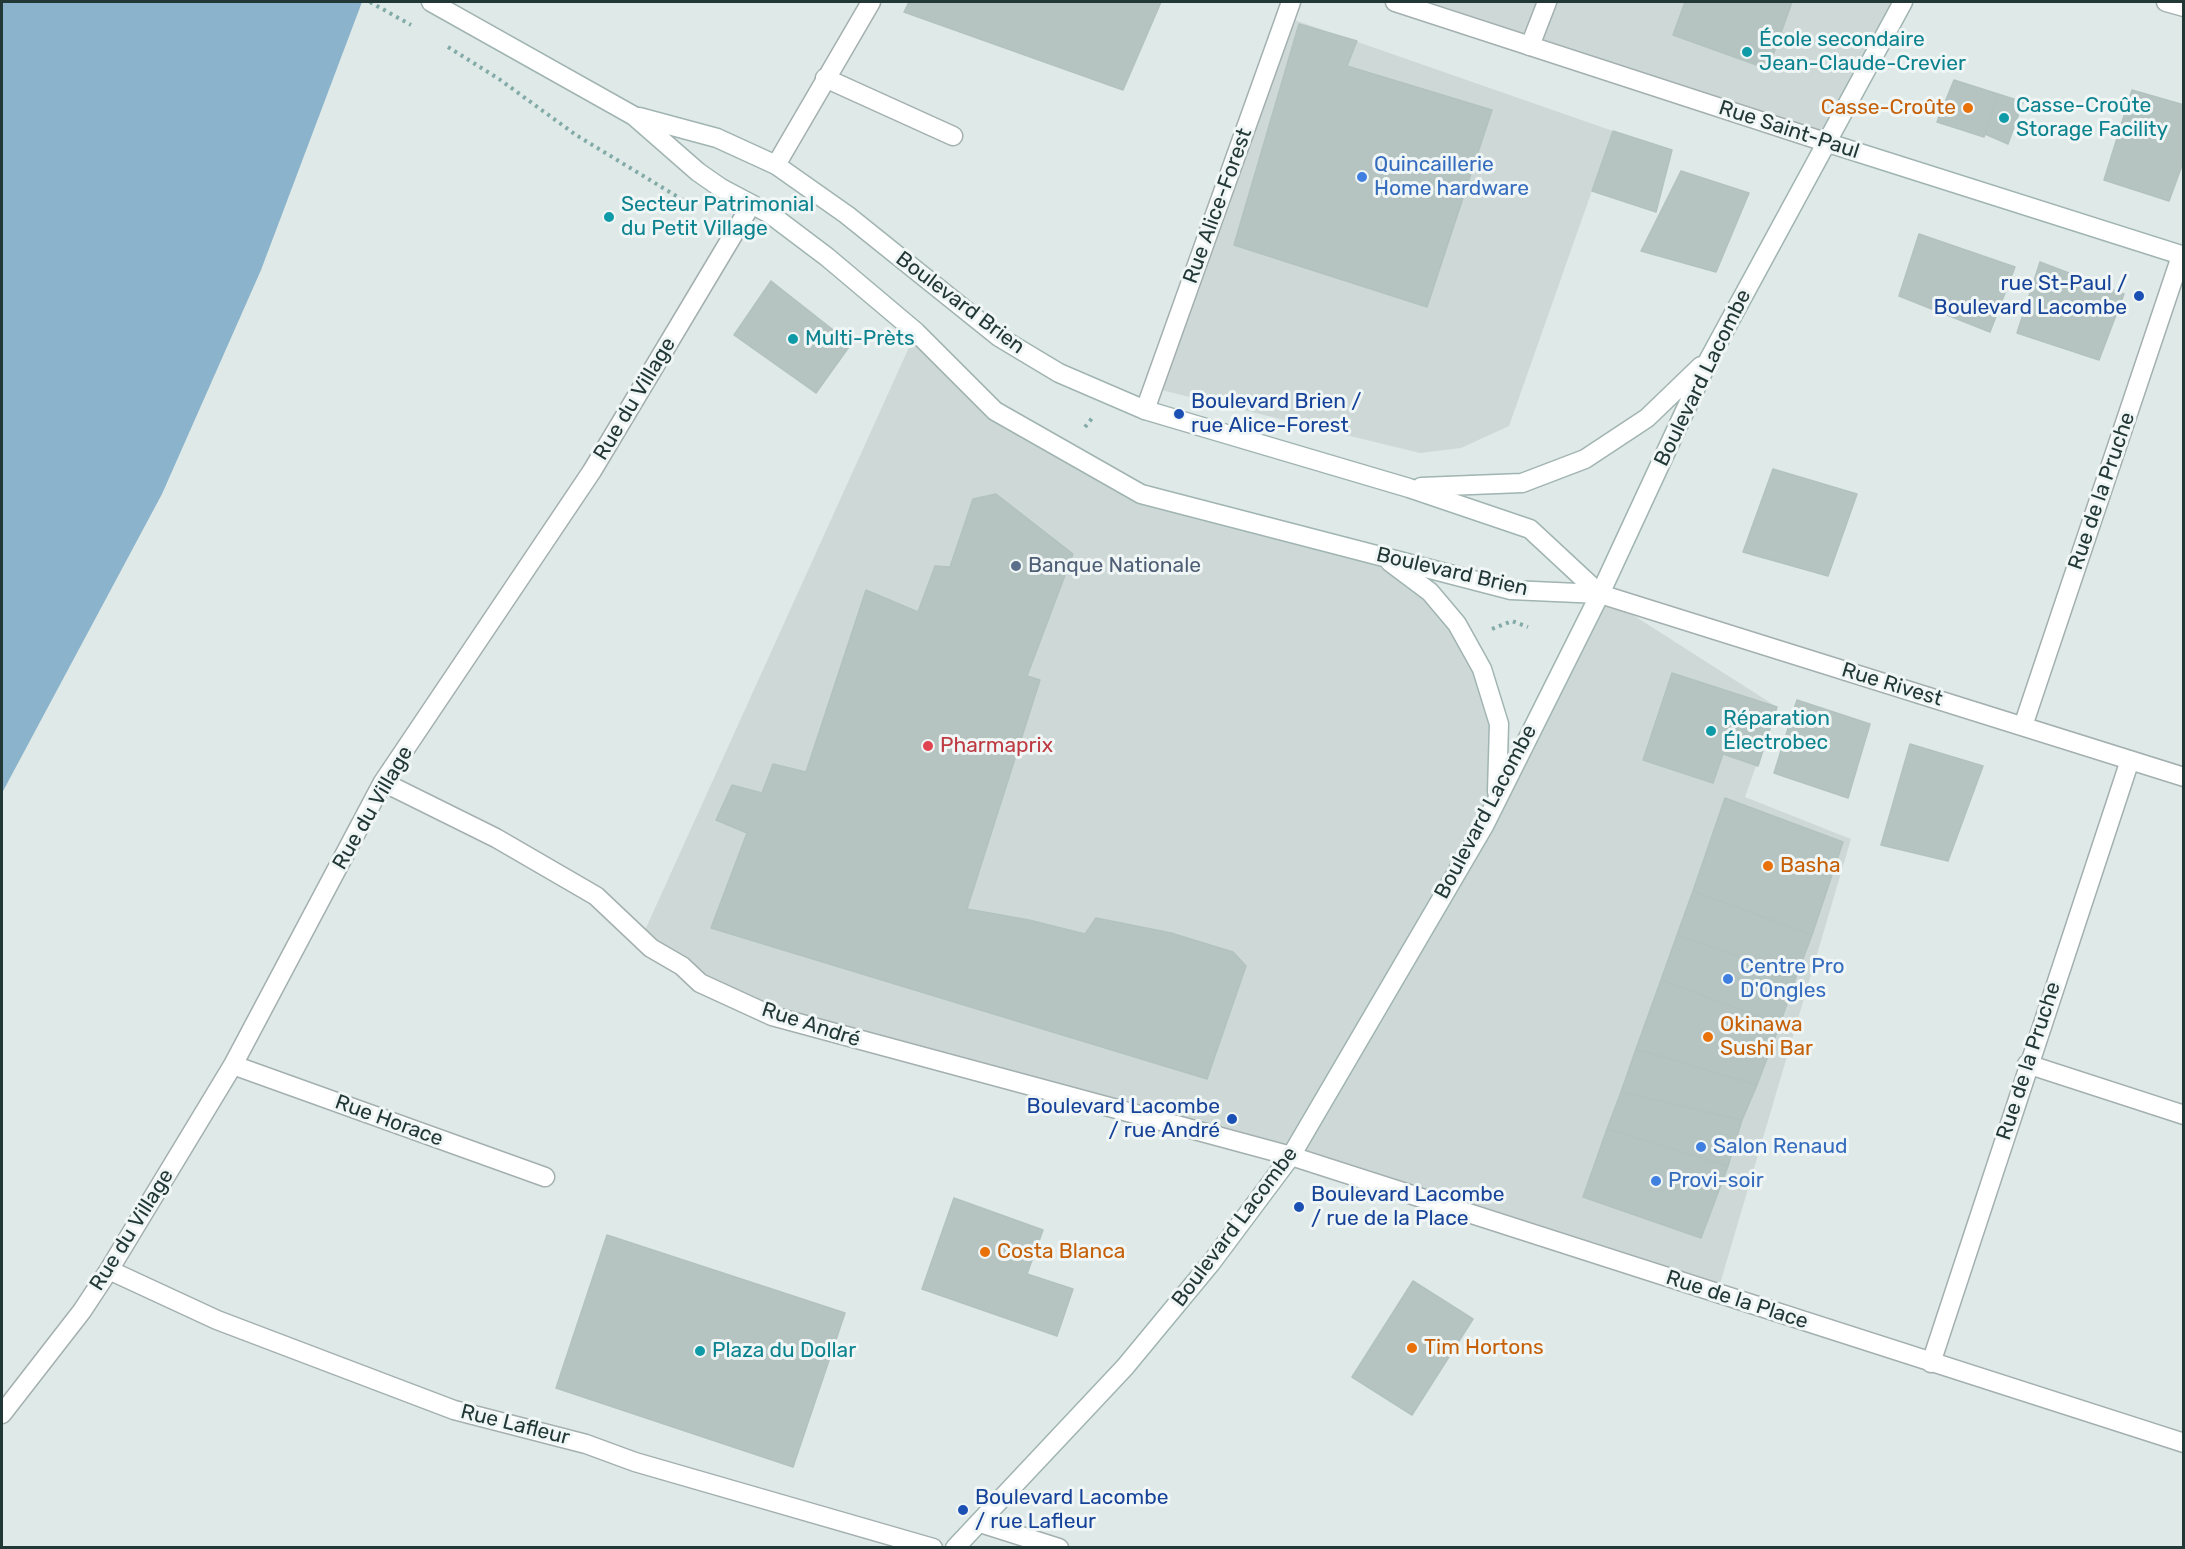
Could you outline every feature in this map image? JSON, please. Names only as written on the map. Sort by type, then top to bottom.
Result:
[{"type":"street","name":"Boulevard Brien","points":[[431,2],[634,116],[698,172],[770,214],[818,250],[898,317],[995,411],[1141,494],[1511,590],[1600,594]]},
{"type":"street","points":[[776,165],[871,2]]},
{"type":"street","name":"Rue Alice-Forest","points":[[1145,410],[1291,2]]},
{"type":"street","name":"Rue Saint-Paul","points":[[1395,2],[2182,256]]},
{"type":"street","points":[[1530,46],[1547,2]]},
{"type":"street","name":"Boulevard Lacombe","points":[[955,1548],[1125,1367],[1211,1263],[1291,1156],[1484,826],[1600,594],[1709,359],[1903,2]]},
{"type":"street","points":[[2166,2],[2184,7]]},
{"type":"street","points":[[825,78],[953,136]]},
{"type":"street","name":"Boulevard Brien","points":[[634,116],[717,138],[776,165],[847,216],[999,337],[1059,373],[1145,410],[1409,488],[1530,529],[1600,594]]},
{"type":"street","name":"Rue du Village","points":[[2,1414],[82,1311],[109,1270],[233,1065],[383,782],[592,471],[751,205]]},
{"type":"street","name":"Rue de la Pruche","points":[[2023,726],[2182,256]]},
{"type":"street","points":[[1409,488],[1522,483],[1585,459],[1647,418],[1709,359]]},
{"type":"street","points":[[1383,557],[1430,592],[1457,624],[1482,669],[1499,724],[1497,797]]},
{"type":"street","name":"Rue Rivest","points":[[1600,594],[2184,777]]},
{"type":"street","name":"Rue de la Pruche","points":[[1931,1363],[2027,1064],[2130,760]]},
{"type":"street","name":"Rue André","points":[[383,782],[496,838],[596,896],[651,948],[682,966],[700,983],[772,1016],[1291,1156]]},
{"type":"street","points":[[2027,1064],[2184,1115]]},
{"type":"street","name":"Rue Horace","points":[[233,1065],[545,1177]]},
{"type":"street","name":"Rue de la Place","points":[[1291,1156],[2184,1443]]},
{"type":"street","name":"Rue Lafleur","points":[[109,1270],[217,1320],[454,1410],[586,1444],[634,1462],[933,1548]]},
{"type":"street","points":[[980,1523],[1059,1548]]},
{"type":"path","points":[[499,79],[576,135],[735,232]]},
{"type":"path","points":[[1489,631],[1512,621],[1528,627]]},
{"type":"shaded area","points":[[1400,2],[1903,2],[1825,142]]},
{"type":"shaded area","points":[[1286,17],[1613,131],[1509,426],[1461,448],[1420,453],[1153,388]]},
{"type":"shaded area","points":[[916,332],[995,411],[1141,494],[1383,557],[1457,624],[1499,724],[1497,796],[1600,594],[1777,707],[1745,797],[1851,839],[1717,1294],[1531,1233],[772,1016],[641,939]]},
{"type":"water","points":[[2,2],[362,2],[261,270],[162,494],[2,793]]},
{"type":"building","points":[[909,2],[1161,2],[1123,90],[904,12]]},
{"type":"building","name":"École secondaire Jean-Claude-Crevier","points":[[1685,2],[1792,2],[1768,69],[1673,35]]},
{"type":"building","name":"Quincaillerie Home hardware","points":[[1299,24],[1357,41],[1347,66],[1492,110],[1427,307],[1234,245]]},
{"type":"building","name":"Casse-Croûte","points":[[1954,80],[1998,94],[1984,137],[1937,122]]},
{"type":"building","points":[[2132,90],[2184,105],[2184,160],[2169,201],[2104,180]]},
{"type":"building","name":"Casse-Croûte Storage Facility","points":[[1998,94],[2023,102],[2008,144],[1985,134]]},
{"type":"building","points":[[1613,131],[1672,150],[1656,212],[1592,191]]},
{"type":"building","points":[[1681,171],[1749,193],[1716,272],[1641,251]]},
{"type":"building","points":[[1919,234],[2015,267],[1990,332],[1899,296]]},
{"type":"building","points":[[2040,262],[2124,294],[2099,360],[2017,333]]},
{"type":"building","name":"Multi-Prèts","points":[[771,281],[851,344],[816,393],[734,335]]},
{"type":"building","points":[[1773,469],[1857,494],[1828,576],[1743,552]]},
{"type":"building","points":[[996,494],[1073,554],[1027,676],[1040,680],[967,909],[1029,920],[1085,934],[1096,918],[1171,933],[1233,952],[1246,966],[1207,1079],[711,928],[747,833],[716,820],[732,785],[762,793],[773,764],[806,772],[866,590],[918,612],[935,566],[950,567],[973,499]]},
{"type":"building","name":"Réparation Électrobec","points":[[1672,673],[1777,707],[1758,766],[1723,754],[1713,783],[1643,760]]},
{"type":"building","points":[[1797,700],[1870,724],[1848,798],[1774,773]]},
{"type":"building","points":[[1910,744],[1983,766],[1948,861],[1881,845]]},
{"type":"building","name":"Basha","points":[[1725,798],[1843,842],[1812,935],[1693,891]]},
{"type":"building","points":[[1693,891],[1812,935],[1796,977],[1677,935]]},
{"type":"building","name":"Centre Pro D'Ongles","points":[[1677,935],[1796,977],[1780,1024],[1661,980]]},
{"type":"building","name":"Okinawa Sushi Bar","points":[[1661,980],[1780,1024],[1757,1085],[1636,1049]]},
{"type":"building","points":[[1636,1049],[1757,1085],[1742,1120],[1621,1092]]},
{"type":"building","name":"Salon Renaud","points":[[1621,1092],[1742,1120],[1728,1166],[1607,1129]]},
{"type":"building","name":"Provi-soir","points":[[1607,1129],[1728,1166],[1701,1238],[1583,1197]]},
{"type":"building","name":"Costa Blanca","points":[[954,1198],[1043,1230],[1027,1274],[1073,1289],[1057,1336],[922,1289]]},
{"type":"building","name":"Plaza du Dollar","points":[[607,1235],[845,1313],[793,1467],[556,1388]]},
{"type":"building","name":"Tim Hortons","points":[[1413,1281],[1473,1319],[1412,1415],[1352,1377]]},
{"type":"place","name":"École secondaire Jean-Claude-Crevier","points":[[1747,52]]},
{"type":"place","name":"Casse-Croûte","points":[[1968,108]]},
{"type":"place","name":"Casse-Croûte Storage Facility","points":[[2004,118]]},
{"type":"place","name":"Quincaillerie Home hardware","points":[[1362,177]]},
{"type":"place","name":"Secteur Patrimonial du Petit Village","points":[[609,217]]},
{"type":"place","name":"rue St-Paul / Boulevard Lacombe","points":[[2139,296]]},
{"type":"place","name":"Multi-Prèts","points":[[793,339]]},
{"type":"place","name":"Boulevard Brien / rue Alice-Forest","points":[[1179,414]]},
{"type":"place","name":"Banque Nationale","points":[[1016,566]]},
{"type":"place","name":"Réparation Électrobec","points":[[1711,731]]},
{"type":"place","name":"Pharmaprix","points":[[928,746]]},
{"type":"place","name":"Basha","points":[[1768,866]]},
{"type":"place","name":"Centre Pro D'Ongles","points":[[1728,979]]},
{"type":"place","name":"Okinawa Sushi Bar","points":[[1708,1037]]},
{"type":"place","name":"Boulevard Lacombe / rue André","points":[[1232,1119]]},
{"type":"place","name":"Salon Renaud","points":[[1701,1147]]},
{"type":"place","name":"Provi-soir","points":[[1656,1181]]},
{"type":"place","name":"Boulevard Lacombe / rue de la Place","points":[[1299,1207]]},
{"type":"place","name":"Costa Blanca","points":[[985,1252]]},
{"type":"place","name":"Tim Hortons","points":[[1412,1348]]},
{"type":"place","name":"Plaza du Dollar","points":[[700,1351]]},
{"type":"place","name":"Boulevard Lacombe / rue Lafleur","points":[[963,1510]]}]
